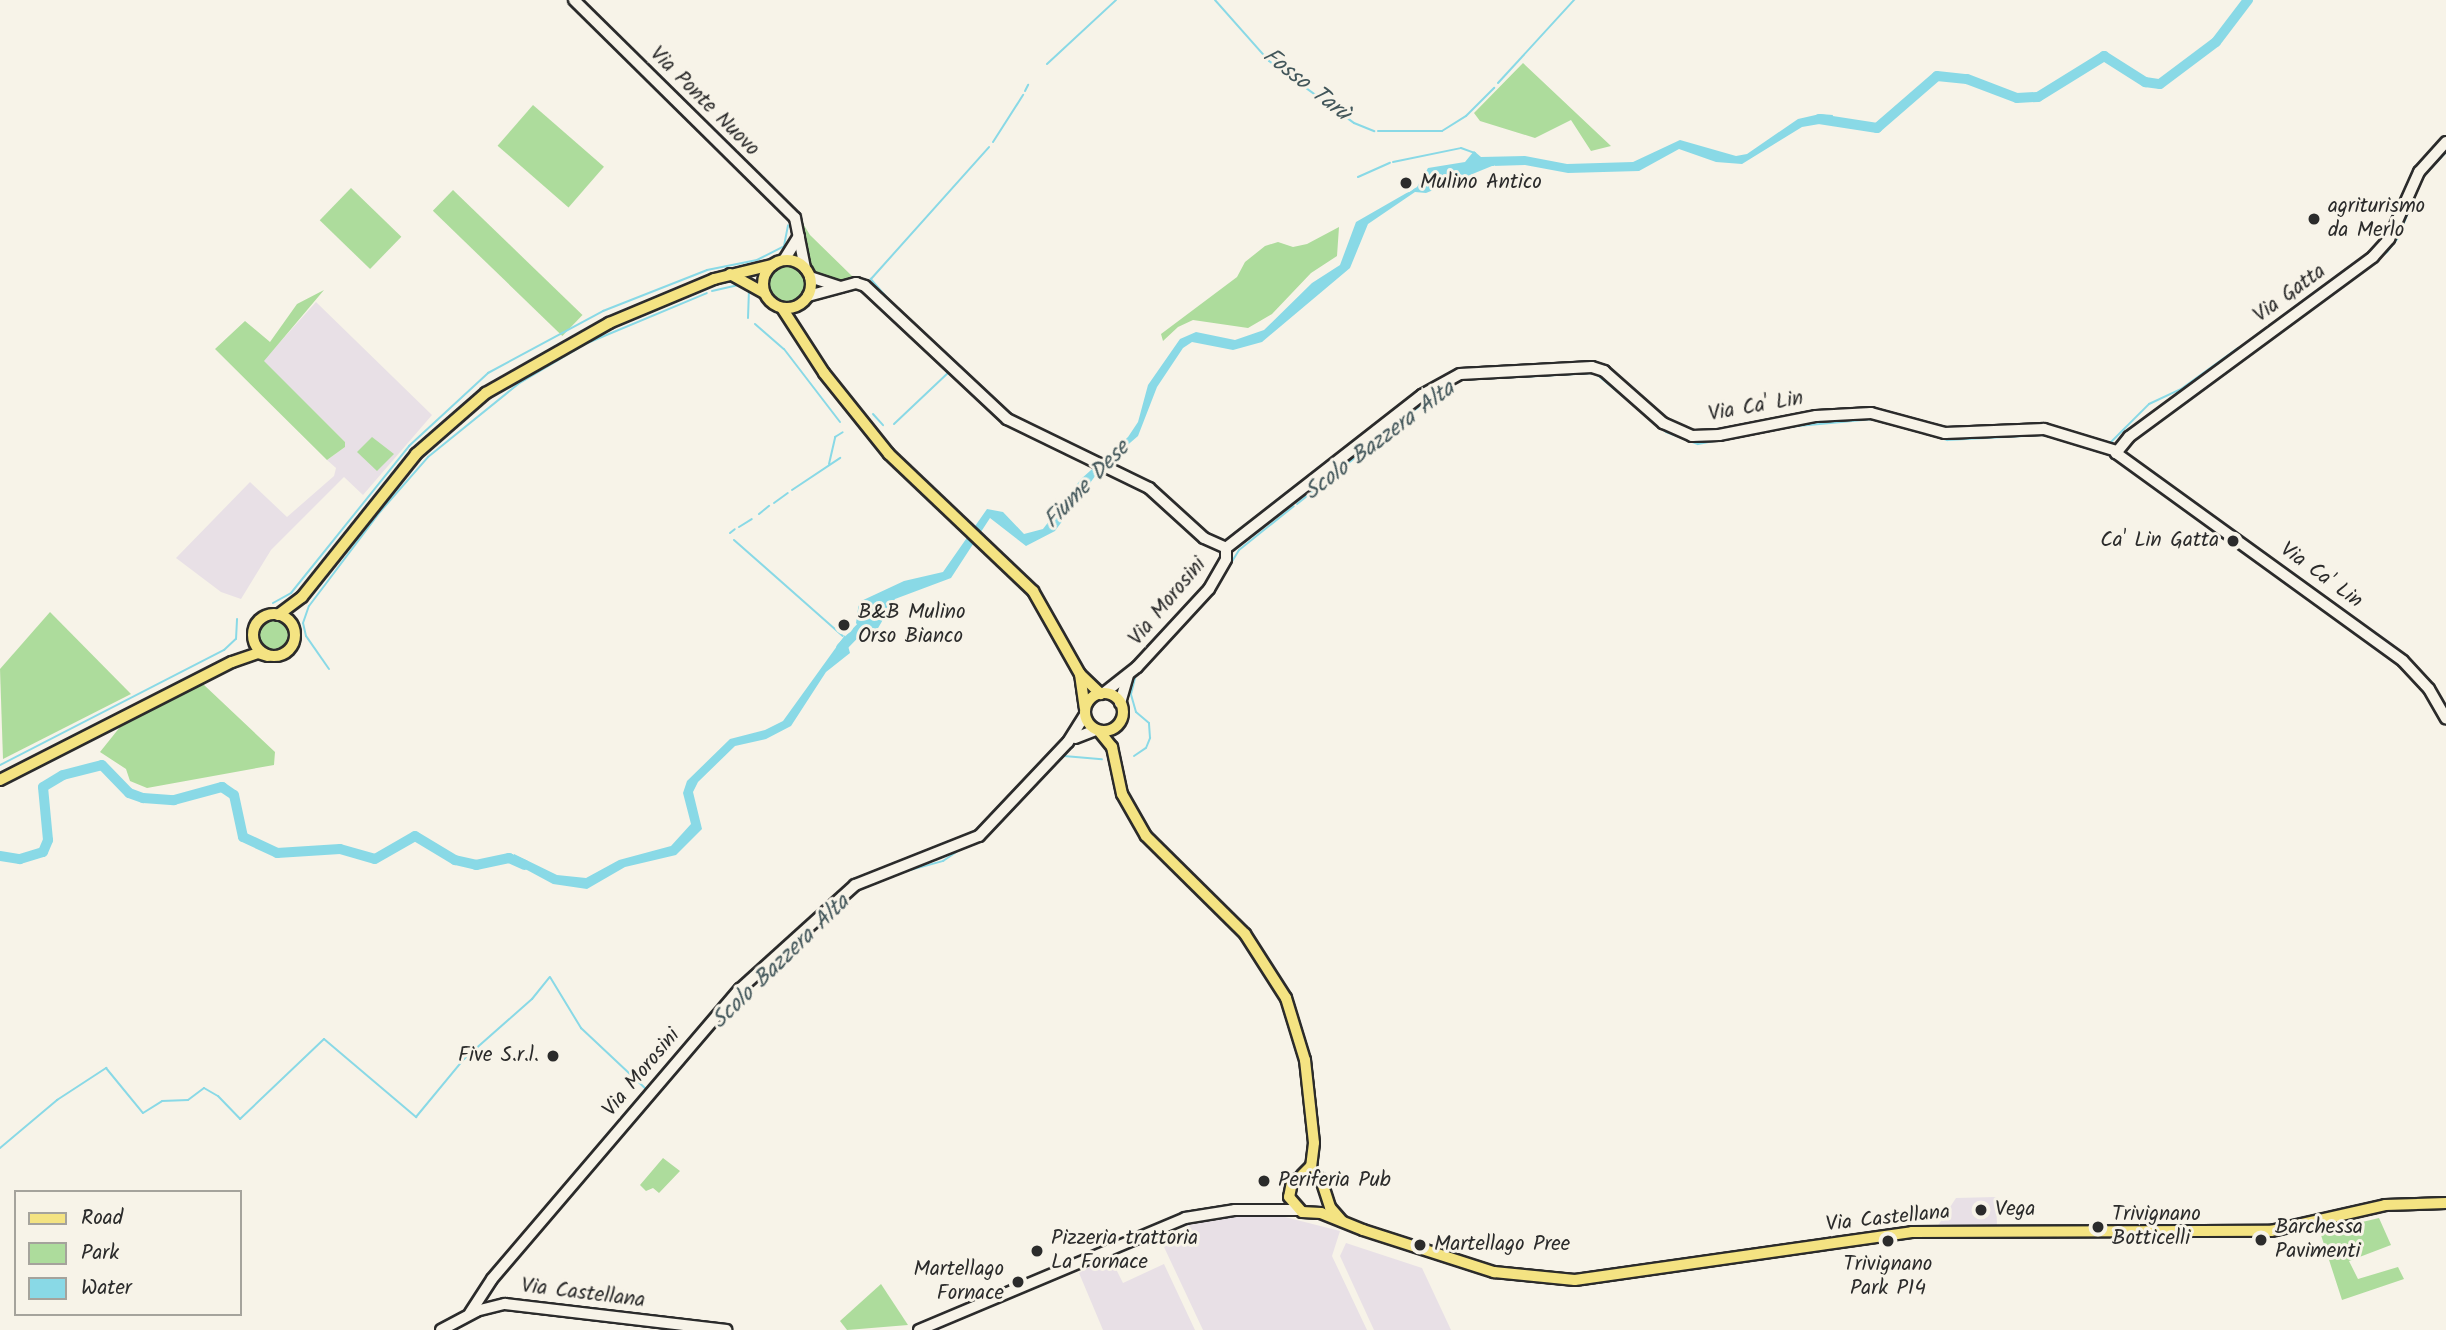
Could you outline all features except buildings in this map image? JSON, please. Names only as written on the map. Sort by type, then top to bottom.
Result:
[{"type":"main road","points":[[232,662],[253,637],[260,620],[278,615],[302,597],[391,481],[440,430],[486,393],[576,339],[730,274],[784,260],[808,272],[800,320],[813,353]]},
{"type":"main road","points":[[765,294],[763,278],[772,264]]},
{"type":"main road","points":[[730,274],[753,283],[782,308],[889,454],[990,549],[1042,603],[1080,674],[1085,711],[1114,754]]},
{"type":"main road","points":[[782,308],[804,300]]},
{"type":"main road","points":[[0,780],[232,662],[258,653],[268,656],[289,650],[294,639],[292,626],[302,597]]},
{"type":"main road","points":[[278,615],[292,626]]},
{"type":"main road","points":[[253,637],[257,649],[268,656]]},
{"type":"main road","points":[[1080,674],[1120,703],[1120,723],[1114,754],[1122,794],[1146,836],[1245,934],[1279,984],[1305,1060],[1314,1148],[1330,1207],[1342,1221]]},
{"type":"main road","points":[[1085,711],[1103,693]]},
{"type":"main road","points":[[1097,730],[1110,730],[1120,723]]},
{"type":"main road","points":[[1314,1148],[1311,1166],[1289,1192],[1299,1210],[1313,1212],[1327,1195]]},
{"type":"main road","points":[[1302,1175],[1312,1174],[1324,1183]]},
{"type":"main road","name":"Via Castellana","points":[[1313,1212],[1494,1272],[1575,1280],[1912,1232],[2271,1231],[2385,1205],[2446,1202]]},
{"type":"street","name":"Via Ponte Nuovo","points":[[573,0],[795,218],[808,272]]},
{"type":"street","name":"Via Gatta","points":[[2121,452],[2129,437],[2373,257],[2389,239],[2419,172],[2446,142]]},
{"type":"street","points":[[784,260],[799,236]]},
{"type":"street","points":[[808,272],[844,288]]},
{"type":"street","points":[[804,300],[856,283],[865,286],[1007,419],[1149,488],[1204,538],[1226,548]]},
{"type":"street","name":"Via Ca' Lin","points":[[1226,548],[1422,396],[1460,374],[1592,366],[1604,371],[1663,424],[1692,436],[1718,435],[1816,416],[1871,413],[1945,433],[2044,429],[2121,452],[2403,661],[2429,689],[2446,719]]},
{"type":"street","name":"Via Morosini","points":[[1103,693],[1128,675],[1209,589],[1226,559],[1226,548]]},
{"type":"street","name":"Via Morosini","points":[[1120,703],[1128,675]]},
{"type":"street","name":"Via Morosini","points":[[470,1313],[492,1279],[740,989],[855,885],[979,836],[1068,742],[1085,711]]},
{"type":"street","name":"Via Morosini","points":[[1068,742],[1097,730]]},
{"type":"street","points":[[1266,1207],[1289,1192]]},
{"type":"street","points":[[919,1330],[1185,1218],[1266,1207],[1299,1210]]},
{"type":"street","name":"Via Castellana","points":[[441,1330],[470,1313],[505,1304],[726,1330]]},
{"type":"shaded area","points":[[316,302],[432,415],[363,495],[344,477],[271,550],[241,599],[221,592],[176,558],[250,482],[287,517],[334,476],[336,468],[327,460],[345,447],[345,442],[263,361]]},
{"type":"shaded area","points":[[1996,1197],[1997,1226],[1937,1227],[1956,1198]]},
{"type":"shaded area","points":[[1228,1217],[1285,1217],[1340,1231],[1332,1256],[1367,1330],[1203,1330],[1164,1247],[1187,1234],[1187,1225]]},
{"type":"shaded area","points":[[1346,1243],[1422,1268],[1451,1330],[1374,1330],[1340,1256]]},
{"type":"shaded area","points":[[1109,1255],[1123,1283],[1164,1264],[1195,1330],[1103,1330],[1079,1273]]},
{"type":"green space","points":[[1523,63],[1611,146],[1591,151],[1571,120],[1535,138],[1480,121],[1474,113]]},
{"type":"green space","points":[[533,105],[604,167],[569,207],[498,146]]},
{"type":"green space","points":[[351,188],[401,237],[370,269],[320,220]]},
{"type":"green space","points":[[453,190],[582,315],[562,336],[433,211]]},
{"type":"green space","points":[[802,222],[810,235],[853,277],[836,283],[819,278],[806,258]]},
{"type":"green space","points":[[1339,227],[1337,256],[1311,273],[1272,314],[1248,328],[1193,320],[1178,327],[1163,341],[1161,334],[1237,277],[1245,262],[1265,246],[1278,242],[1293,247],[1307,244]]},
{"type":"green space","points":[[787,261],[796,262],[803,267],[808,274],[808,292],[803,299],[796,304],[787,305],[778,304],[771,299],[766,292],[765,283],[766,274],[771,267],[778,262]]},
{"type":"green space","points":[[324,290],[264,361],[345,442],[345,447],[327,460],[215,349],[245,321],[270,342],[297,304]]},
{"type":"green space","points":[[372,437],[394,454],[377,471],[357,452]]},
{"type":"green space","points":[[50,612],[131,694],[3,759],[0,669]]},
{"type":"green space","points":[[273,619],[284,623],[288,634],[284,645],[273,649],[262,645],[258,634],[262,623]]},
{"type":"green space","points":[[203,684],[275,752],[274,765],[147,788],[130,781],[126,769],[100,752],[120,727]]},
{"type":"green space","points":[[663,1158],[680,1171],[659,1193],[653,1188],[646,1191],[640,1185]]},
{"type":"green space","points":[[2379,1218],[2391,1245],[2349,1261],[2358,1279],[2398,1267],[2404,1279],[2342,1300],[2320,1232]]},
{"type":"green space","points":[[881,1284],[908,1325],[847,1330],[840,1321]]},
{"type":"water","points":[[1820,114],[1833,115],[1831,122],[1802,127],[1742,164],[1716,162],[1679,149],[1639,171],[1568,173],[1525,165],[1492,166],[1426,193],[1415,192],[1368,224],[1350,268],[1262,342],[1233,350],[1192,342],[1183,348],[1157,387],[1138,436],[1101,468],[1055,531],[1026,546],[990,518],[951,578],[895,599],[874,635],[864,633],[856,623],[859,602],[904,581],[943,572],[987,509],[1003,512],[1024,534],[1043,529],[1081,479],[1128,437],[1138,422],[1148,385],[1180,339],[1196,332],[1235,340],[1264,330],[1312,283],[1340,265],[1356,222],[1417,187],[1428,168],[1465,162],[1474,151],[1481,157],[1525,156],[1567,164],[1633,162],[1680,140],[1736,156],[1747,154],[1798,119]]},
{"type":"water","points":[[845,635],[850,653],[826,672],[791,726],[766,739],[735,746],[698,782],[693,792],[702,829],[676,855],[625,867],[587,889],[553,884],[514,863],[514,854],[557,875],[586,878],[619,860],[671,846],[691,824],[683,793],[687,781],[730,739],[765,730],[783,721]]},
{"type":"waterway","name":"Fosso Tarù","points":[[1047,64],[1116,0]]},
{"type":"waterway","name":"Fosso Tarù","points":[[1215,0],[1269,61],[1354,123],[1374,131]]},
{"type":"waterway","name":"Fosso Tarù","points":[[1498,83],[1574,0]]},
{"type":"waterway","name":"Fiume Dese","points":[[1819,119],[1877,128],[1937,76],[1967,79],[2017,98],[2038,97],[2104,56],[2145,82],[2160,84],[2216,42],[2248,0]]},
{"type":"waterway","name":"Fosso Tarù","points":[[1025,91],[1028,85]]},
{"type":"waterway","name":"Fosso Tarù","points":[[1378,131],[1442,131],[1466,116],[1494,88]]},
{"type":"waterway","name":"Fosso Tarù","points":[[993,142],[1023,95]]},
{"type":"waterway","name":"Fosso Tarù","points":[[889,300],[871,279],[989,147]]},
{"type":"waterway","points":[[1393,162],[1461,148],[1475,153]]},
{"type":"waterway","name":"Scolo Bazzera Alta","points":[[2421,179],[2446,152]]},
{"type":"waterway","points":[[1358,177],[1390,163]]},
{"type":"waterway","name":"Scolo Bazzera Alta","points":[[2252,353],[2387,252],[2398,238],[2418,187]]},
{"type":"waterway","points":[[273,603],[291,593],[409,446],[488,373],[603,311],[707,270],[757,260],[784,246],[788,225]]},
{"type":"waterway","points":[[712,291],[738,285]]},
{"type":"waterway","points":[[748,318],[749,290]]},
{"type":"waterway","points":[[329,669],[306,636],[303,623],[309,606],[379,513],[428,457],[518,384],[585,344],[707,293]]},
{"type":"waterway","points":[[755,324],[784,349],[840,422]]},
{"type":"waterway","name":"Scolo Bazzera Alta","points":[[2110,443],[2149,404],[2181,389],[2238,348]]},
{"type":"waterway","name":"Fosso Tarù","points":[[894,424],[949,372]]},
{"type":"waterway","name":"Scolo Bazzera Alta","points":[[1458,380],[1595,373],[1666,432],[1698,444],[1787,427],[1874,419]]},
{"type":"waterway","name":"Scolo Bazzera Alta","points":[[1297,504],[1436,393]]},
{"type":"waterway","points":[[873,414],[883,425]]},
{"type":"waterway","name":"Scolo Bazzera Alta","points":[[1913,429],[1947,440],[2043,435],[2102,451]]},
{"type":"waterway","points":[[829,464],[835,437],[843,432]]},
{"type":"waterway","name":"Fosso Tarù","points":[[792,490],[840,458]]},
{"type":"waterway","name":"Fosso Tarù","points":[[774,503],[788,493]]},
{"type":"waterway","name":"Fosso Tarù","points":[[759,514],[769,506]]},
{"type":"waterway","name":"Scolo Bazzera Alta","points":[[1134,756],[1146,748],[1150,738],[1149,723],[1136,712],[1131,694],[1136,674],[1214,591],[1239,550],[1294,506]]},
{"type":"waterway","name":"Fosso Tarù","points":[[739,527],[752,519]]},
{"type":"waterway","name":"Fosso Tarù","points":[[730,533],[735,529]]},
{"type":"waterway","name":"Fosso Tarù","points":[[734,540],[843,636]]},
{"type":"waterway","points":[[0,765],[224,650],[236,639],[237,619]]},
{"type":"waterway","name":"Fiume Dese","points":[[841,648],[868,620]]},
{"type":"waterway","name":"Scolo Bazzera Alta","points":[[1021,798],[1064,756],[1102,759]]},
{"type":"waterway","name":"Fiume Dese","points":[[0,856],[20,859],[43,852],[48,840],[43,787],[63,775],[102,765],[129,793],[143,798],[174,800],[222,787],[234,795],[243,837],[277,853],[340,849],[375,859],[415,836],[455,860],[476,865],[509,858],[525,865]]},
{"type":"waterway","name":"Scolo Bazzera Alta","points":[[899,873],[943,861],[967,845]]},
{"type":"waterway","name":"Scolo Bazzera Alta","points":[[0,1148],[57,1100],[106,1068],[143,1113],[162,1101],[188,1100],[204,1088],[218,1096],[240,1119],[324,1039],[416,1117],[464,1059],[532,999],[550,977],[581,1028],[645,1088]]},
{"type":"place","name":"Mulino Antico","points":[[1406,183]]},
{"type":"place","name":"agriturismo da Merlo","points":[[2314,219]]},
{"type":"place","name":"Ca' Lin Gatta","points":[[2233,541]]},
{"type":"place","name":"B&B Mulino Orso Bianco","points":[[844,625]]},
{"type":"place","name":"Five S.r.l.","points":[[553,1056]]},
{"type":"place","name":"Periferia Pub","points":[[1264,1181]]},
{"type":"place","name":"Vega","points":[[1981,1210]]},
{"type":"place","name":"Trivignano Botticelli","points":[[2098,1227]]},
{"type":"place","name":"Barchessa Pavimenti","points":[[2261,1240]]},
{"type":"place","name":"Trivignano Park P14","points":[[1888,1241]]},
{"type":"place","name":"Martellago Pree","points":[[1420,1245]]},
{"type":"place","name":"Pizzeria trattoria La Fornace","points":[[1037,1251]]},
{"type":"place","name":"Martellago Fornace","points":[[1018,1282]]}]
